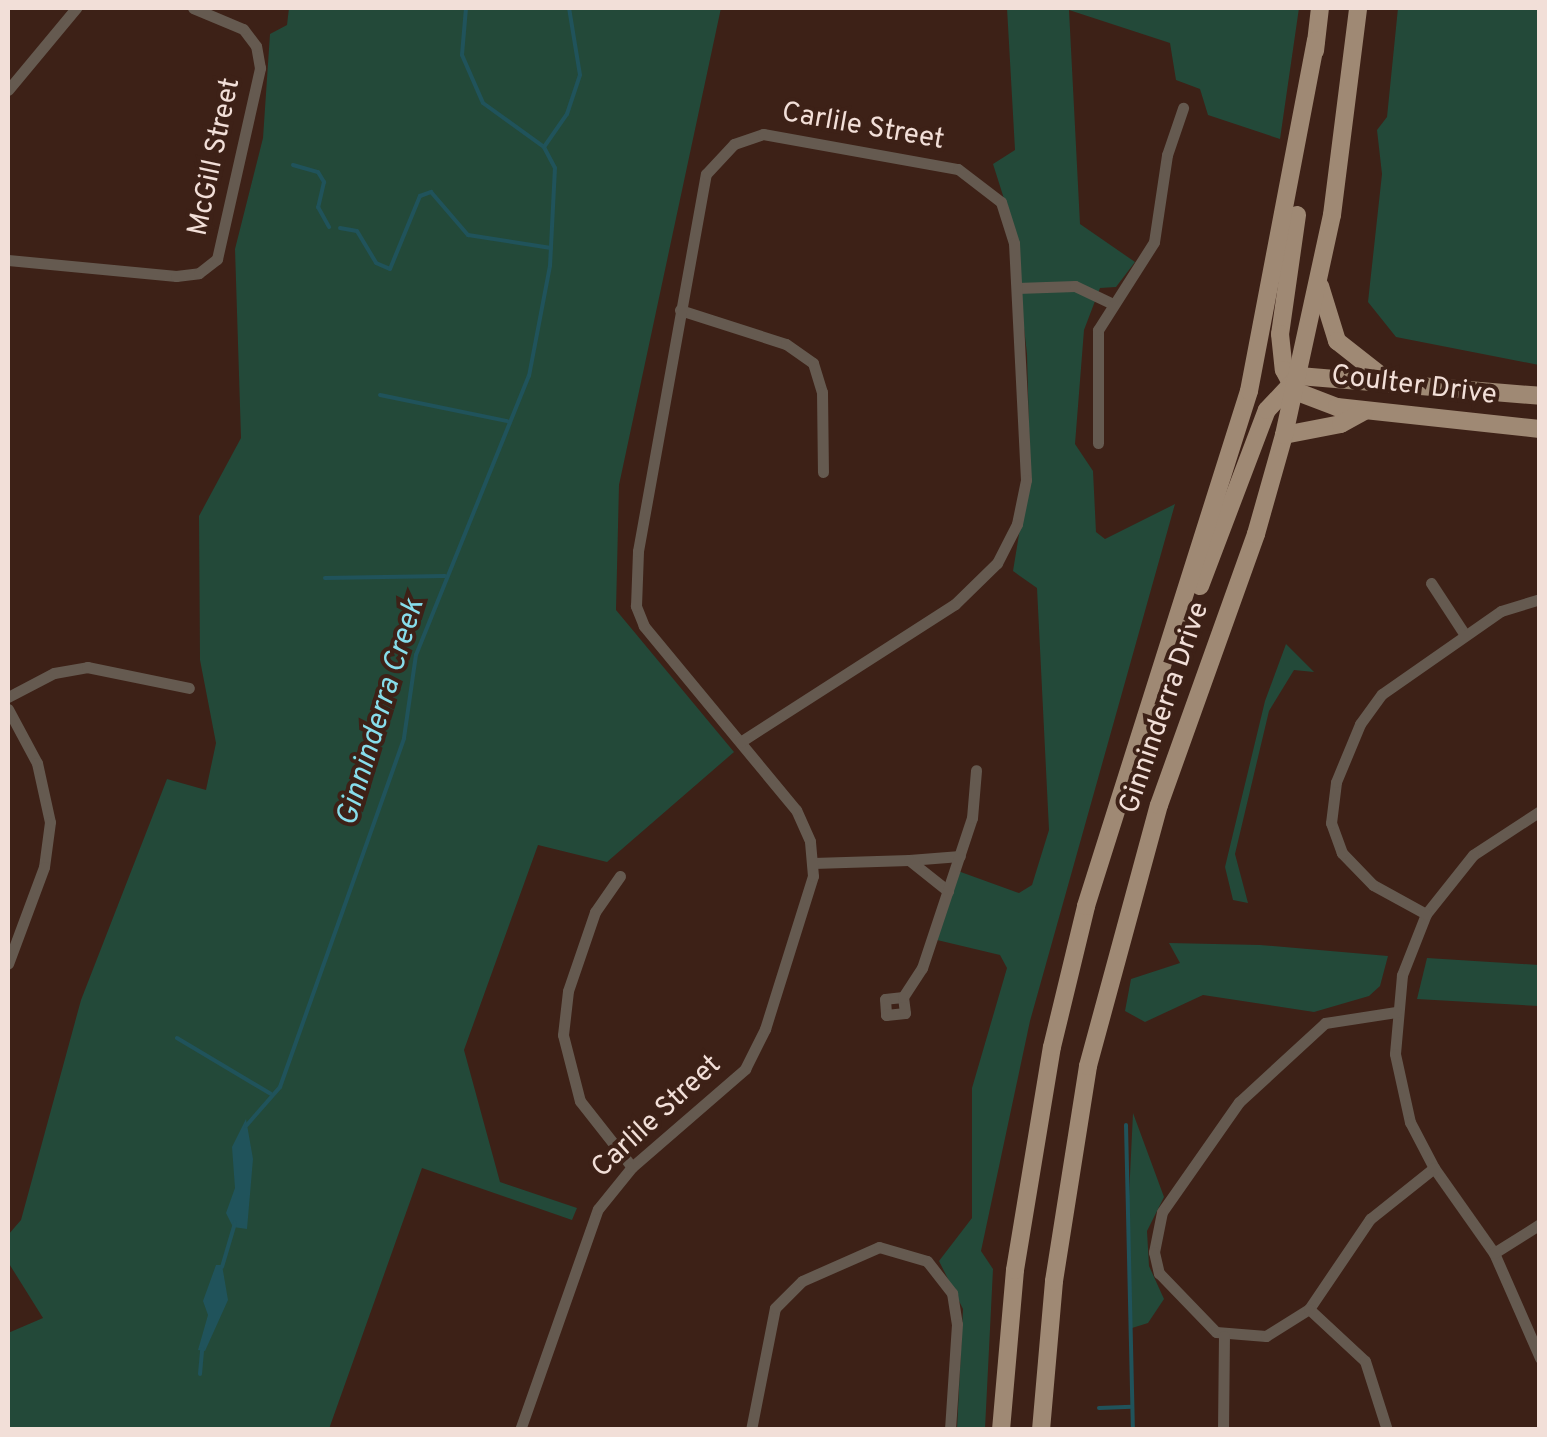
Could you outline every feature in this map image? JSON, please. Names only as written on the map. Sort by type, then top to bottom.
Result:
[{"type":"main road","name":"Ginninderra Drive","points":[[1292,380],[1280,334],[1320,8]]},
{"type":"main road","name":"Ginninderra Drive","points":[[1041,1430],[1062,1216],[1104,994],[1159,805],[1284,436],[1292,380],[1319,283],[1358,8]]},
{"type":"main road","name":"Ginninderra Drive","points":[[1002,1430],[1015,1270],[1052,1047],[1096,873],[1181,615],[1249,390],[1316,40]]},
{"type":"main road","points":[[1319,283],[1337,341],[1388,381]]},
{"type":"main road","points":[[1181,615],[1202,582],[1266,410],[1292,380]]},
{"type":"main road","name":"Coulter Drive","points":[[1292,380],[1388,381],[1540,396]]},
{"type":"main road","name":"Coulter Drive","points":[[1292,380],[1364,410],[1540,429]]},
{"type":"main road","points":[[1284,436],[1340,424],[1364,410]]},
{"type":"street","points":[[8,90],[76,8]]},
{"type":"street","name":"McGill Street","points":[[8,260],[176,276],[199,273],[216,259],[260,68],[256,46],[243,29],[192,8]]},
{"type":"street","points":[[1098,443],[1094,347],[1113,304],[1154,242],[1166,155],[1183,108]]},
{"type":"street","name":"Carlile Street","points":[[520,1430],[587,1234],[605,1197],[632,1167],[726,1091],[752,1056],[808,900],[813,863],[796,810],[644,626],[636,606],[638,551],[706,174],[734,144],[764,134],[947,166],[978,179],[1010,222],[1026,480],[1005,551],[954,604],[740,742]]},
{"type":"street","points":[[1016,288],[1075,286],[1113,304]]},
{"type":"street","points":[[680,310],[786,344],[813,363],[822,392],[823,472]]},
{"type":"street","points":[[1431,583],[1466,634]]},
{"type":"street","points":[[1426,914],[1355,870],[1337,844],[1331,803],[1373,703],[1501,611],[1540,599]]},
{"type":"street","points":[[8,697],[54,673],[87,667],[188,688]]},
{"type":"street","points":[[8,710],[37,763],[50,822],[44,867],[8,962]]},
{"type":"street","points":[[903,997],[922,968],[960,856],[975,808],[976,770]]},
{"type":"street","points":[[1540,811],[1472,854],[1426,914],[1409,950],[1396,1012],[1398,1083],[1434,1168],[1494,1253],[1540,1358]]},
{"type":"street","points":[[813,863],[960,856]]},
{"type":"street","points":[[909,860],[948,891]]},
{"type":"street","points":[[620,876],[595,912],[568,991],[563,1035],[580,1101],[632,1167]]},
{"type":"street","points":[[1396,1012],[1348,1015],[1306,1035],[1238,1102],[1162,1212],[1155,1232],[1159,1273],[1200,1321],[1224,1336],[1266,1336],[1309,1309],[1370,1219],[1434,1168]]},
{"type":"street","points":[[1494,1253],[1540,1224]]},
{"type":"street","points":[[751,1430],[774,1308],[830,1266],[859,1251],[890,1247],[927,1261],[955,1303],[950,1430]]},
{"type":"street","points":[[1309,1309],[1366,1361],[1387,1430]]},
{"type":"street","points":[[1223,1430],[1224,1336]]},
{"type":"green space","points":[[289,8],[721,8],[619,485],[616,610],[734,752],[607,862],[538,845],[464,1050],[500,1182],[577,1208],[572,1220],[422,1168],[329,1429],[8,1429],[8,1333],[43,1318],[8,1262],[8,1235],[21,1220],[81,1000],[167,779],[206,790],[216,743],[200,660],[199,516],[241,438],[235,249],[263,138],[270,34],[287,25]]},
{"type":"green space","points":[[1007,8],[1299,8],[1280,139],[1208,115],[1200,89],[1176,80],[1170,43],[1069,10],[1080,224],[1135,262],[1116,287],[1100,288],[1084,330],[1075,444],[1093,471],[1096,532],[1105,539],[1175,504],[1030,1021],[981,1251],[993,1269],[985,1429],[957,1429],[963,1309],[939,1261],[972,1218],[972,1088],[1007,968],[1000,955],[937,940],[958,871],[1019,893],[1032,885],[1049,830],[1037,588],[1013,571],[1030,467],[1027,354],[1012,224],[993,164],[1015,150]]},
{"type":"green space","points":[[1398,8],[1539,8],[1539,365],[1396,337],[1368,302],[1382,174],[1377,130],[1387,117]]},
{"type":"green space","points":[[1286,644],[1314,672],[1294,670],[1269,711],[1235,854],[1248,903],[1233,900],[1225,867],[1265,701]]},
{"type":"green space","points":[[1169,943],[1260,945],[1388,956],[1380,986],[1369,996],[1314,1012],[1203,995],[1145,1022],[1125,1011],[1131,979],[1180,963]]},
{"type":"green space","points":[[1427,958],[1539,965],[1539,1006],[1417,999]]},
{"type":"green space","points":[[1133,1113],[1164,1197],[1147,1231],[1149,1266],[1164,1299],[1148,1323],[1132,1328],[1127,1238]]},
{"type":"water","points":[[246,1119],[253,1159],[247,1229],[233,1227],[226,1213],[235,1188],[232,1147]]},
{"type":"water","points":[[216,1265],[222,1265],[228,1300],[205,1351],[198,1350],[208,1315],[203,1301]]},
{"type":"waterway","points":[[466,8],[462,55],[483,103],[544,147]]},
{"type":"waterway","name":"Ginninderra Creek","points":[[246,1126],[280,1087],[404,738],[416,655],[529,376],[550,266],[555,168],[544,147],[567,114],[580,75],[569,8]]},
{"type":"waterway","points":[[293,165],[318,172],[324,182],[318,207],[329,227]]},
{"type":"waterway","points":[[340,228],[357,231],[376,263],[390,269],[420,196],[431,192],[468,235],[551,248]]},
{"type":"waterway","points":[[380,395],[507,421]]},
{"type":"waterway","points":[[325,578],[445,576]]},
{"type":"waterway","points":[[177,1038],[271,1094]]},
{"type":"waterway","points":[[1126,1125],[1133,1430]]},
{"type":"waterway","name":"Ginninderra Creek","points":[[222,1267],[235,1223]]},
{"type":"waterway","name":"Ginninderra Creek","points":[[200,1374],[202,1349]]},
{"type":"waterway","points":[[1099,1408],[1132,1407]]}]
